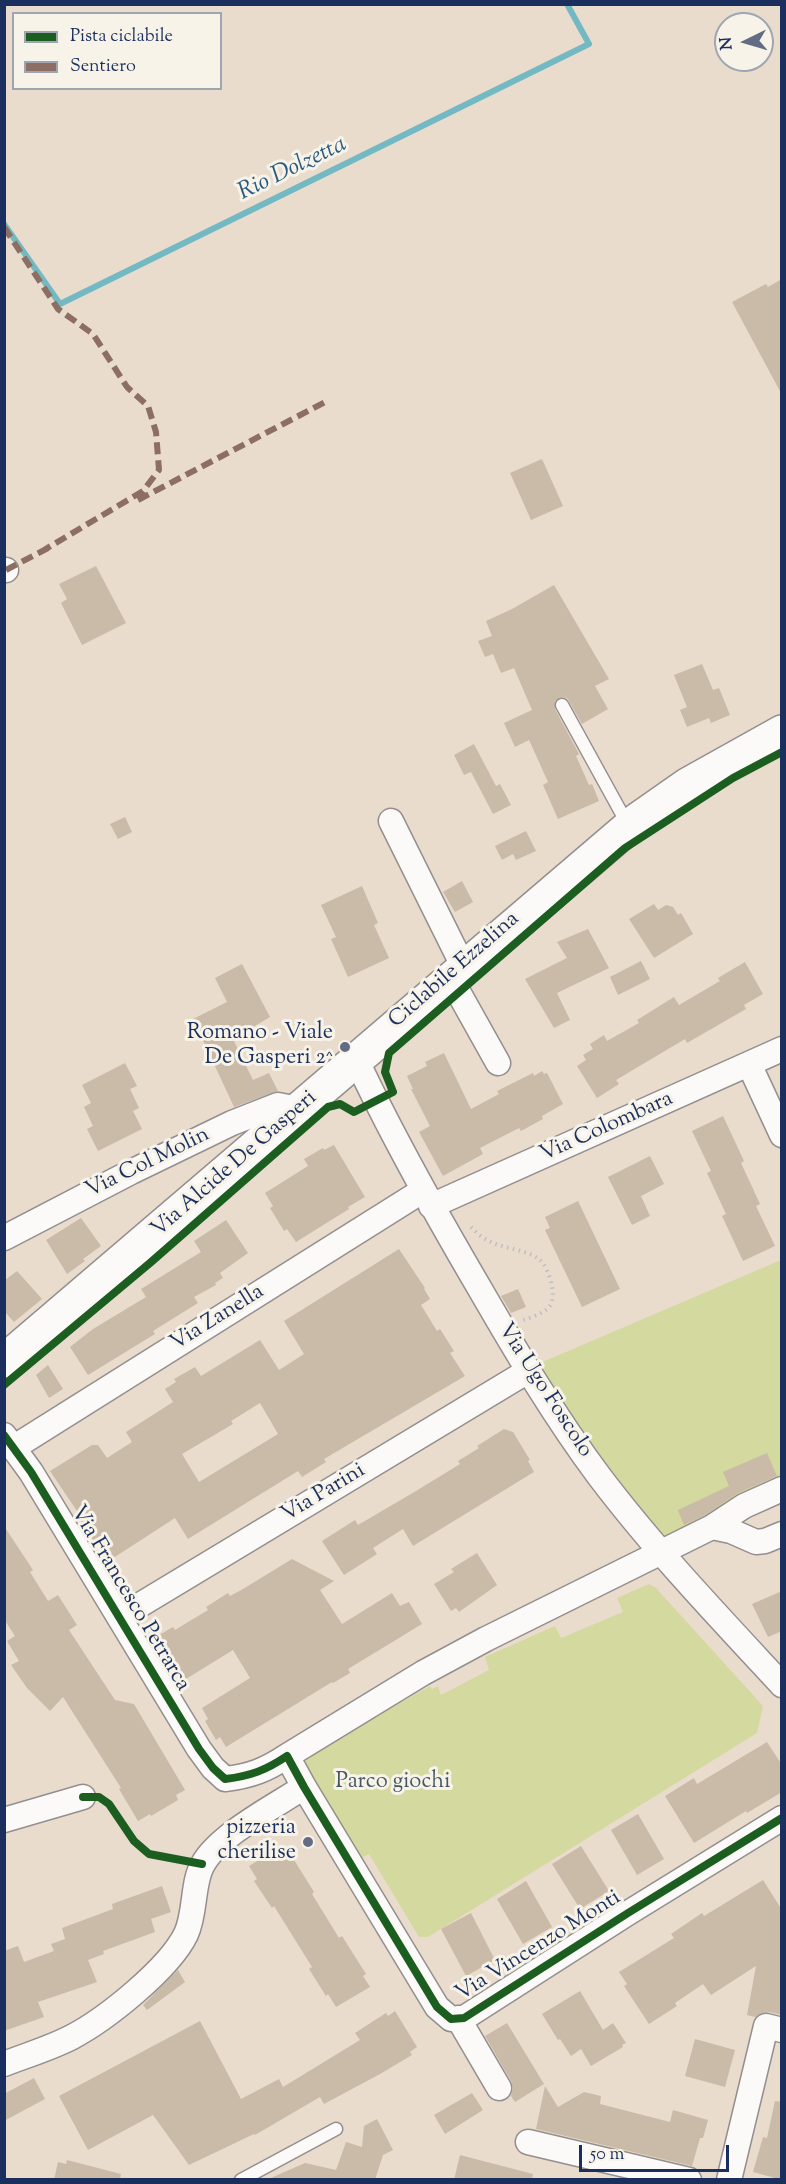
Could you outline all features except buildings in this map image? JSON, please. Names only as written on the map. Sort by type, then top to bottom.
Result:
[{"type":"main road","name":"Via Alcide De Gasperi","points":[[4,1361],[628,827],[687,785],[782,732]]},
{"type":"street","points":[[391,821],[498,1063]]},
{"type":"street","name":"Via Colombara","points":[[434,1198],[782,1049]]},
{"type":"street","name":"Via Ugo Foscolo","points":[[357,1061],[375,1102],[434,1198],[503,1329],[586,1459],[660,1552],[782,1685]]},
{"type":"street","points":[[749,1064],[782,1135]]},
{"type":"street","name":"Via Col Molin","points":[[4,1238],[130,1172],[232,1123],[278,1105],[288,1107],[294,1113]]},
{"type":"street","name":"Via Zanella","points":[[9,1441],[434,1198]]},
{"type":"street","name":"Via Parini","points":[[120,1617],[528,1371]]},
{"type":"street","name":"Via Francesco Petrarca","points":[[9,1441],[37,1482],[199,1749],[213,1767],[225,1779],[245,1777],[267,1769],[287,1756]]},
{"type":"street","points":[[287,1756],[423,1673],[712,1527],[744,1506],[782,1489]]},
{"type":"street","points":[[743,1536],[740,1514],[744,1506]]},
{"type":"street","points":[[712,1527],[731,1531],[756,1542],[782,1534]]},
{"type":"street","name":"Via Vincenzo Monti","points":[[287,1756],[303,1787],[437,2007],[451,2019],[464,2018],[782,1818]]},
{"type":"street","points":[[4,2064],[73,2036],[134,1995],[176,1951],[186,1934],[193,1915],[202,1864],[222,1840],[303,1787]]},
{"type":"street","points":[[4,1820],[83,1797]]},
{"type":"street","name":"Via Vincenzo Monti","points":[[458,2018],[499,2088]]},
{"type":"street","points":[[729,2180],[766,2026],[782,2030]]},
{"type":"street","points":[[528,2142],[689,2180]]},
{"type":"lane","points":[[562,705],[628,827]]},
{"type":"lane","points":[[241,2180],[336,2128]]},
{"type":"path","points":[[434,1198],[479,1235],[491,1242],[540,1260],[553,1293],[549,1307],[539,1314],[503,1329]]},
{"type":"green space","points":[[781,1260],[781,1485],[662,1537],[657,1537],[531,1367]]},
{"type":"green space","name":"Parco giochi","points":[[649,1584],[656,1588],[763,1706],[757,1733],[428,1937],[419,1937],[369,1854],[352,1863],[296,1763],[371,1715],[374,1718],[430,1686],[432,1689],[438,1686],[441,1695],[489,1670],[485,1657],[555,1626],[561,1638],[623,1612],[617,1598]]},
{"type":"waterway","name":"Rio Dolzetta","points":[[4,224],[60,304],[589,44],[567,4]]},
{"type":"marked path","points":[[4,227],[58,309],[93,334],[127,387],[148,406],[156,432],[159,470],[143,491],[44,550]]},
{"type":"marked path","points":[[138,500],[327,401]]},
{"type":"marked path","points":[[6,570],[48,548]]},
{"type":"cycle path","name":"Ciclabile Ezzelina","points":[[4,1385],[150,1263],[328,1107],[340,1104],[354,1112],[393,1092],[385,1072],[389,1053],[625,848],[733,778],[782,752]]},
{"type":"cycle path","points":[[4,1435],[31,1472],[199,1749],[213,1768],[225,1779],[234,1778],[258,1772],[287,1756],[437,2007],[451,2019],[464,2018],[782,1818]]},
{"type":"cycle path","points":[[83,1797],[99,1797],[109,1804],[134,1841],[149,1854],[202,1864]]},
{"type":"place","name":"Romano - Viale De Gasperi 2^","points":[[345,1047]]},
{"type":"place","name":"pizzeria cherilise","points":[[308,1842]]}]
